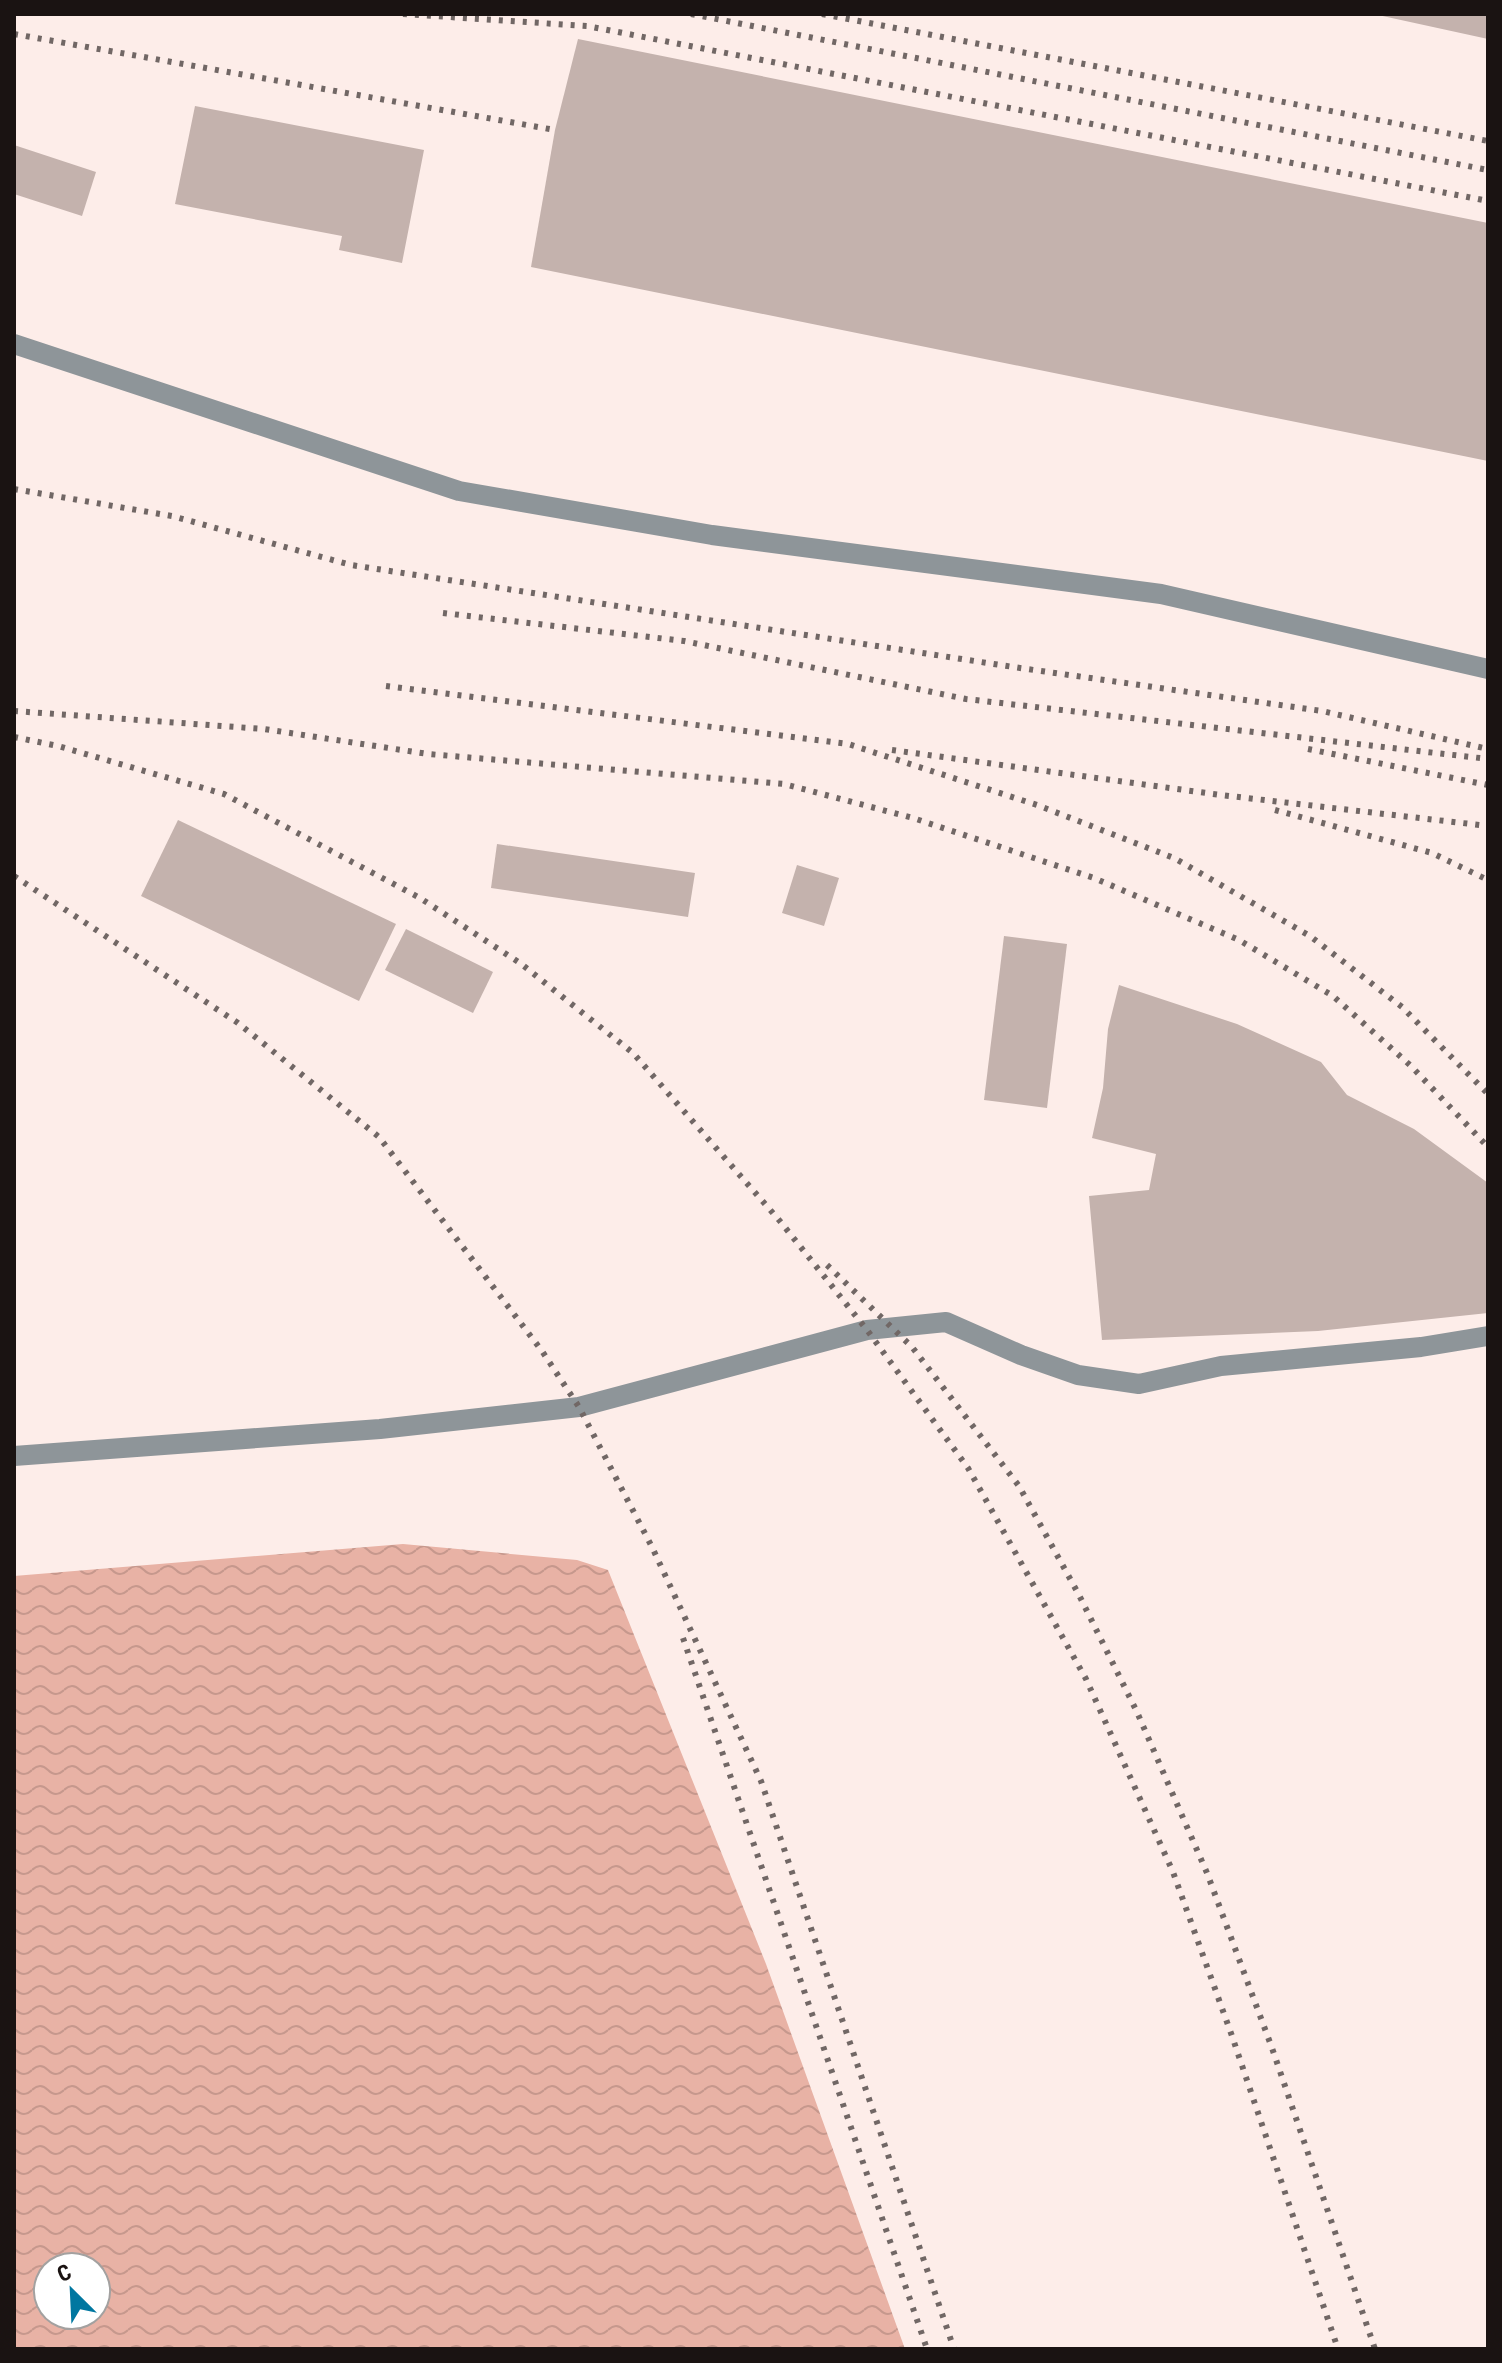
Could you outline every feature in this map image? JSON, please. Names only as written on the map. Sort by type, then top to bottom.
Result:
[{"type":"street","points":[[14,344],[459,491],[712,535],[1161,594],[1488,669]]},
{"type":"street","points":[[14,1456],[380,1429],[579,1407],[867,1330],[946,1322],[1021,1355],[1078,1375],[1139,1384],[1221,1366],[1421,1347],[1488,1336]]},
{"type":"water","points":[[403,1544],[577,1560],[608,1570],[766,1964],[905,2349],[14,2349],[14,1576]]},
{"type":"building","points":[[1488,14],[1488,39],[1378,15]]},
{"type":"building","points":[[578,39],[1488,223],[1488,461],[531,267],[555,130]]},
{"type":"building","points":[[195,106],[424,150],[402,263],[339,250],[342,236],[175,204]]},
{"type":"building","points":[[14,145],[96,172],[82,216],[14,194]]},
{"type":"building","points":[[178,820],[396,924],[359,1001],[141,896]]},
{"type":"building","points":[[497,844],[695,873],[688,917],[491,888]]},
{"type":"building","points":[[797,865],[839,878],[824,926],[782,913]]},
{"type":"building","points":[[406,929],[493,972],[473,1013],[385,970]]},
{"type":"building","points":[[1004,936],[1067,944],[1047,1108],[984,1100]]},
{"type":"building","points":[[1119,985],[1237,1024],[1321,1062],[1347,1095],[1414,1129],[1488,1183],[1488,1313],[1318,1331],[1102,1340],[1089,1196],[1149,1190],[1156,1154],[1092,1138],[1103,1088],[1108,1029]]},
{"type":"railway","points":[[403,14],[587,26],[1488,201]]},
{"type":"railway","points":[[691,14],[1488,170]]},
{"type":"railway","points":[[822,14],[1488,141]]},
{"type":"railway","points":[[14,34],[555,130]]},
{"type":"railway","points":[[14,489],[172,516],[351,565],[1322,711],[1488,749]]},
{"type":"railway","points":[[443,613],[684,641],[966,699],[1488,759]]},
{"type":"railway","points":[[386,686],[848,744],[1037,805],[1174,858],[1310,936],[1402,1007],[1488,1094]]},
{"type":"railway","points":[[14,711],[264,729],[428,754],[784,784],[913,818],[1094,878],[1239,940],[1333,996],[1411,1066],[1488,1147]]},
{"type":"railway","points":[[14,737],[58,746],[224,794],[420,898],[520,963],[633,1053],[779,1220],[867,1330],[968,1468],[1086,1679],[1173,1872],[1338,2349]]},
{"type":"railway","points":[[1308,749],[1488,785]]},
{"type":"railway","points":[[892,750],[1221,795],[1488,826]]},
{"type":"railway","points":[[1275,810],[1432,853],[1488,880]]},
{"type":"railway","points":[[14,876],[238,1023],[379,1137],[542,1351],[579,1407],[652,1547],[761,1781],[954,2349]]},
{"type":"railway","points":[[827,1265],[912,1347],[1019,1486],[1079,1595],[1137,1712],[1207,1873],[1272,2048],[1375,2349]]},
{"type":"railway","points":[[683,1638],[927,2349]]}]
